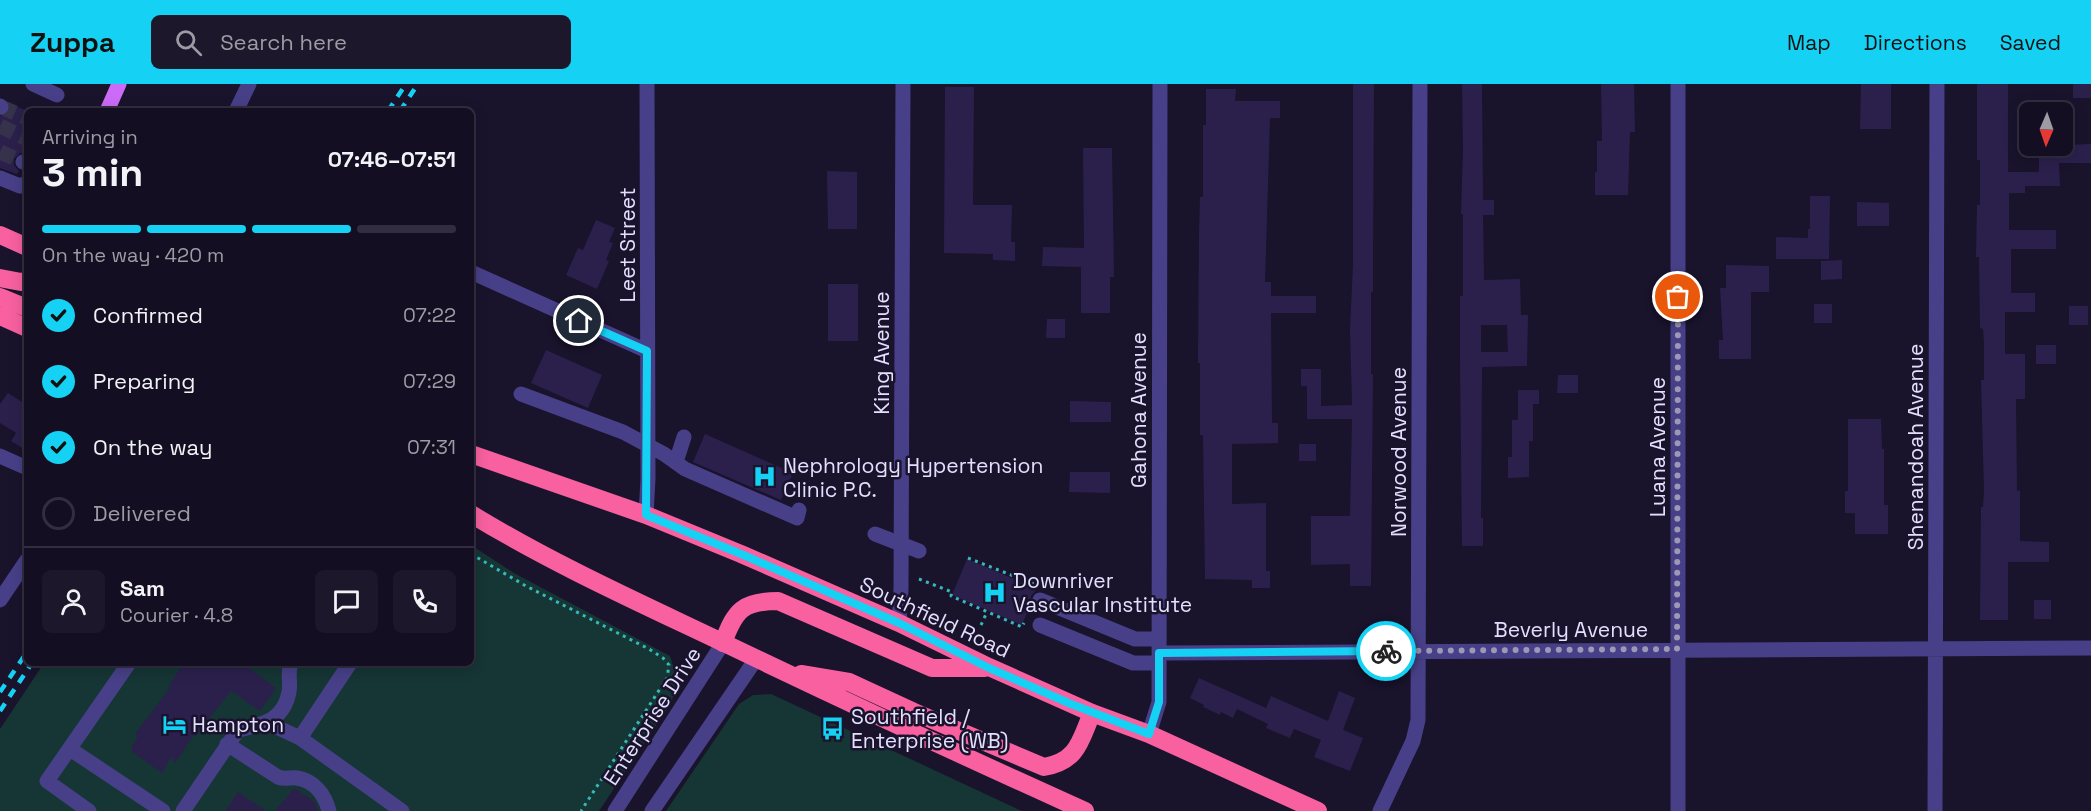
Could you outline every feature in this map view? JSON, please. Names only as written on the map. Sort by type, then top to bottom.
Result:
[{"type":"highway","points":[[0,234],[24,246]]},
{"type":"highway","points":[[0,278],[24,282]]},
{"type":"highway","points":[[0,297],[24,307]]},
{"type":"highway","points":[[0,316],[24,327]]},
{"type":"highway","name":"Southfield Road","points":[[474,445],[530,473]]},
{"type":"highway","name":"Southfield Road","points":[[474,455],[646,515],[741,554],[899,623],[989,668],[1092,713],[1149,734],[1318,811]]},
{"type":"highway","points":[[474,516],[517,542],[614,591],[1080,810]]},
{"type":"highway","points":[[474,525],[517,542]]},
{"type":"highway","points":[[723,643],[736,614],[747,605],[761,601],[778,601],[932,668],[989,668]]},
{"type":"highway","points":[[781,670],[849,682],[1044,767],[1060,765],[1072,756],[1092,713]]},
{"type":"main road","points":[[111,108],[119,84]]},
{"type":"street","points":[[33,84],[54,90]]},
{"type":"street","points":[[237,108],[249,84]]},
{"type":"street","name":"Leet Street","points":[[646,515],[647,84]]},
{"type":"street","name":"King Avenue","points":[[899,623],[903,84]]},
{"type":"street","name":"Gahona Avenue","points":[[1149,734],[1158,705],[1159,652],[1160,84]]},
{"type":"street","name":"Norwood Avenue","points":[[1380,811],[1416,733],[1418,720],[1420,84]]},
{"type":"street","name":"Luana Avenue","points":[[1678,84],[1678,811]]},
{"type":"street","name":"Shenandoah Avenue","points":[[1935,811],[1937,84]]},
{"type":"street","points":[[0,178],[20,186],[24,184]]},
{"type":"street","points":[[474,273],[647,351]]},
{"type":"street","points":[[521,394],[623,432],[647,444],[686,469],[796,518],[799,510]]},
{"type":"street","points":[[676,462],[684,437]]},
{"type":"street","points":[[0,456],[24,467]]},
{"type":"street","points":[[875,534],[919,551]]},
{"type":"street","points":[[0,600],[24,564]]},
{"type":"street","points":[[1040,593],[1159,652]]},
{"type":"street","points":[[1040,625],[1134,663],[1159,652]]},
{"type":"street","name":"Enterprise Drive","points":[[615,811],[723,643]]},
{"type":"street","name":"Beverly Avenue","points":[[1159,652],[2091,648]]},
{"type":"street","points":[[652,811],[756,658]]},
{"type":"street","points":[[89,811],[47,781],[127,666]]},
{"type":"street","points":[[183,811],[238,730],[268,723],[283,708],[290,691],[290,666]]},
{"type":"street","points":[[300,738],[348,666]]},
{"type":"street","points":[[268,723],[300,738],[402,811]]},
{"type":"street","points":[[227,744],[278,777],[285,780],[296,778],[314,785],[326,797],[329,811]]},
{"type":"street","points":[[70,749],[163,811]]},
{"type":"path","points":[[474,556],[649,649],[669,665],[668,678],[581,811]]},
{"type":"path","points":[[968,558],[1040,593]]},
{"type":"path","points":[[919,579],[952,592],[951,596],[1022,627],[1026,617]]},
{"type":"path","points":[[981,625],[987,612]]},
{"type":"green space","points":[[474,547],[514,573],[670,656],[676,680],[670,705],[599,811],[0,811],[0,729],[42,666],[474,666]]},
{"type":"green space","points":[[771,694],[1022,811],[666,811],[739,704],[753,695]]},
{"type":"building","points":[[1353,84],[1374,84],[1371,586],[1350,586],[1350,564],[1311,565],[1311,516],[1350,516],[1352,419],[1307,419],[1307,386],[1301,386],[1301,369],[1321,369],[1321,406],[1352,405],[1350,329],[1353,264]]},
{"type":"building","points":[[1462,84],[1482,84],[1483,200],[1494,200],[1494,215],[1483,215],[1484,280],[1520,279],[1521,315],[1528,315],[1527,366],[1482,367],[1481,518],[1483,518],[1483,546],[1462,546],[1460,296],[1463,296],[1463,214],[1461,214]],"holes":[[[1481,325],[1507,325],[1508,352],[1481,352]]]},
{"type":"building","points":[[1601,84],[1634,84],[1635,132],[1630,132],[1628,195],[1595,195],[1597,141],[1602,141]]},
{"type":"building","points":[[1861,84],[1891,84],[1891,129],[1860,129]]},
{"type":"building","points":[[1977,84],[2008,84],[2008,172],[2039,172],[2039,156],[2073,156],[2073,145],[2091,144],[2091,163],[2059,163],[2060,186],[2025,186],[2025,193],[2009,193],[2009,230],[2056,230],[2056,249],[2011,249],[2011,293],[2035,293],[2035,312],[2005,312],[2005,354],[2025,354],[2025,399],[2016,399],[2020,541],[2049,542],[2049,562],[2008,562],[2008,620],[1980,620],[1981,507],[1983,507],[1984,491],[1981,380],[1984,380],[1984,342],[1983,329],[1980,328],[1979,257],[1976,257],[1977,205],[1980,205],[1980,160],[1977,160]]},
{"type":"building","points":[[2073,84],[2091,84],[2091,98],[2073,98]]},
{"type":"building","points":[[945,87],[974,87],[973,205],[1012,205],[1011,242],[1015,242],[1015,261],[993,260],[993,254],[944,253]]},
{"type":"building","points":[[1206,89],[1236,89],[1235,101],[1280,101],[1280,118],[1270,118],[1265,282],[1271,282],[1271,296],[1316,296],[1316,313],[1271,313],[1272,423],[1278,423],[1278,443],[1232,444],[1232,504],[1266,503],[1266,571],[1270,571],[1270,588],[1252,588],[1252,580],[1205,579],[1203,435],[1200,435],[1200,363],[1198,363],[1200,197],[1203,197],[1203,125],[1206,125]]},
{"type":"building","points":[[9,103],[24,110],[24,153],[20,153],[14,159],[14,165],[19,171],[17,174],[0,168],[0,116],[8,113]]},
{"type":"building","points":[[1083,148],[1112,148],[1114,277],[1110,277],[1110,313],[1081,313],[1081,267],[1042,266],[1043,247],[1084,248]]},
{"type":"building","points":[[827,171],[857,172],[857,229],[828,229]]},
{"type":"building","points":[[1810,196],[1830,196],[1829,259],[1776,259],[1776,237],[1808,238]]},
{"type":"building","points":[[1857,202],[1889,203],[1889,226],[1857,226]]},
{"type":"building","points":[[596,220],[615,228],[609,242],[613,243],[606,260],[609,261],[597,289],[566,275],[578,248],[583,250]]},
{"type":"building","points":[[1842,260],[1842,279],[1821,280],[1821,261]]},
{"type":"building","points":[[1726,265],[1769,266],[1769,292],[1751,292],[1751,359],[1719,359],[1719,340],[1723,340],[1720,288],[1726,288]]},
{"type":"building","points":[[828,284],[858,284],[858,341],[828,341]]},
{"type":"building","points":[[1814,304],[1832,304],[1832,323],[1814,323]]},
{"type":"building","points":[[2069,306],[2088,306],[2088,325],[2069,325]]},
{"type":"building","points":[[1047,319],[1065,319],[1065,338],[1046,338]]},
{"type":"building","points":[[2036,345],[2056,345],[2056,364],[2036,364]]},
{"type":"building","points":[[546,350],[602,375],[588,408],[531,383]]},
{"type":"building","points":[[1558,375],[1578,375],[1578,393],[1557,393]]},
{"type":"building","points":[[1518,390],[1539,390],[1539,404],[1533,404],[1533,441],[1529,441],[1529,477],[1508,478],[1508,457],[1512,457],[1512,420],[1518,420]]},
{"type":"building","points":[[8,393],[24,403],[24,449],[11,441],[16,433],[0,423],[0,404]]},
{"type":"building","points":[[1070,401],[1111,402],[1111,422],[1070,422]]},
{"type":"building","points":[[1848,419],[1881,419],[1882,449],[1884,449],[1884,505],[1888,505],[1888,534],[1855,534],[1855,513],[1845,513],[1845,491],[1848,491]]},
{"type":"building","points":[[705,434],[793,473],[781,500],[693,462]]},
{"type":"building","points":[[1299,444],[1316,444],[1316,461],[1299,461]]},
{"type":"building","points":[[1070,472],[1110,472],[1110,493],[1069,492]]},
{"type":"building","name":"Downriver Vascular Institute","points":[[967,559],[1037,589],[1031,596],[1031,603],[1022,625],[952,595]]},
{"type":"building","points":[[2034,600],[2051,600],[2051,619],[2034,619]]},
{"type":"building","name":"Hampton","points":[[182,666],[246,666],[276,688],[260,711],[231,691],[193,736],[175,763],[171,757],[162,773],[131,751],[138,736],[135,734],[170,688],[168,687]]},
{"type":"building","points":[[1199,678],[1266,708],[1271,696],[1328,721],[1339,691],[1355,698],[1343,730],[1363,738],[1350,771],[1314,757],[1321,740],[1294,729],[1290,738],[1266,728],[1268,724],[1237,709],[1233,718],[1203,707],[1204,705],[1190,698]]},
{"type":"building","points":[[294,788],[314,801],[319,811],[275,811]]},
{"type":"building","points":[[238,792],[266,811],[225,811]]},
{"type":"tunnel","points":[[1,107],[24,117]]},
{"type":"tunnel","points":[[0,126],[24,138]]},
{"type":"tunnel","points":[[0,152],[23,162]]},
{"type":"railway","points":[[390,108],[406,84]]},
{"type":"railway","points":[[402,108],[418,84]]},
{"type":"railway","points":[[0,692],[24,656]]},
{"type":"railway","points":[[0,711],[30,666]]},
{"type":"way so far","points":[[1386,651],[1677,649],[1678,297]]},
{"type":"place","name":"Nephrology Hypertension Clinic P.C.","points":[[765,477]]},
{"type":"place","name":"Downriver Vascular Institute","points":[[995,592]]},
{"type":"place","name":"Hampton","points":[[174,724]]},
{"type":"place","name":"Southfield / Enterprise (WB)","points":[[833,728]]},
{"type":"route","points":[[579,321],[647,351],[646,515],[899,623],[989,668],[1092,713],[1149,734],[1159,702],[1159,653],[1386,651]]}]
